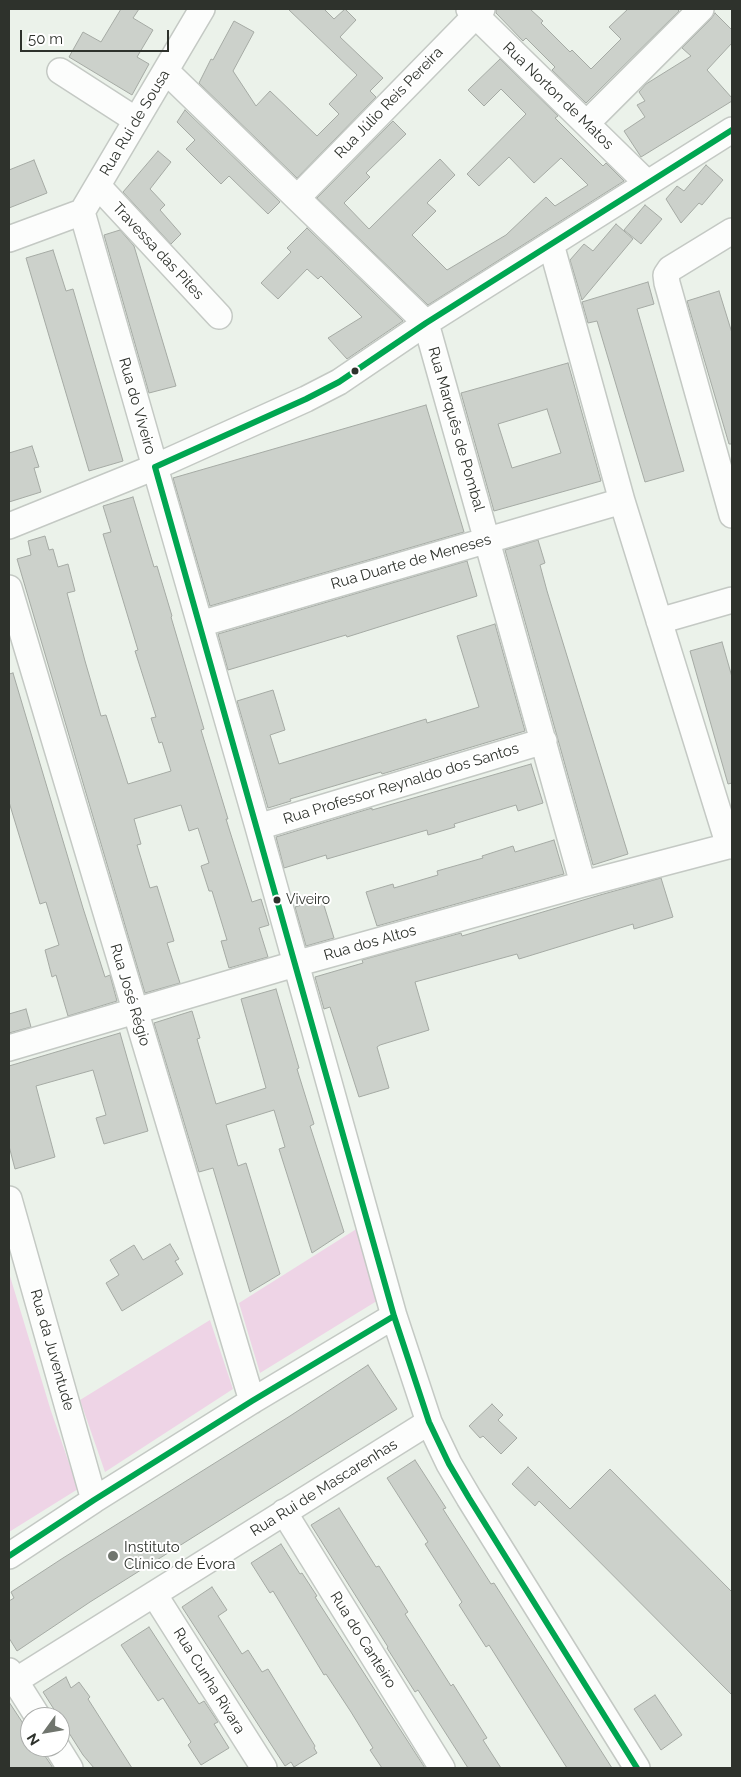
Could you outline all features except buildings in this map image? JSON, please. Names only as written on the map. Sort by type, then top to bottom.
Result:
[{"type":"street","name":"Rua Rui de Sousa","points":[[82,212],[202,9]]},
{"type":"street","points":[[587,123],[700,9]]},
{"type":"street","name":"Rua Norton de Matos","points":[[475,11],[647,183]]},
{"type":"street","name":"Rua Júlio Reis Pereira","points":[[297,198],[475,11]]},
{"type":"street","points":[[60,71],[136,120]]},
{"type":"street","points":[[166,71],[426,323]]},
{"type":"street","points":[[9,526],[155,467],[306,399],[339,382],[426,323],[732,130]]},
{"type":"street","name":"Travessa das Pites","points":[[98,186],[219,316]]},
{"type":"street","points":[[9,239],[82,212]]},
{"type":"street","name":"Rua do Viveiro","points":[[82,212],[258,827],[394,1316],[429,1422],[449,1464],[469,1498],[637,1768]]},
{"type":"street","points":[[732,231],[670,269],[666,275],[732,515]]},
{"type":"street","points":[[551,244],[622,501],[731,846]]},
{"type":"street","name":"Rua Marquês de Pombal","points":[[426,323],[583,884]]},
{"type":"street","name":"Rua Duarte de Meneses","points":[[200,624],[622,501]]},
{"type":"street","name":"Rua José Régio","points":[[9,588],[134,1012],[252,1402]]},
{"type":"street","points":[[659,622],[732,600]]},
{"type":"street","name":"Rua Professor Reynaldo dos Santos","points":[[258,827],[544,742]]},
{"type":"street","name":"Rua dos Altos","points":[[9,1048],[295,964],[583,884],[731,846]]},
{"type":"street","name":"Rua da Juventude","points":[[9,1199],[94,1500]]},
{"type":"street","points":[[9,1556],[94,1500],[394,1316]]},
{"type":"street","name":"Rua Rui de Mascarenhas","points":[[12,1676],[154,1594],[429,1422]]},
{"type":"street","name":"Rua do Canteiro","points":[[284,1512],[442,1768]]},
{"type":"street","name":"Rua Cunha Rivara","points":[[154,1594],[264,1768]]},
{"type":"street","points":[[12,1676],[32,1707]]},
{"type":"street","points":[[63,1757],[70,1768]]},
{"type":"shaded area","points":[[358,1228],[380,1299],[260,1373],[239,1303]]},
{"type":"shaded area","points":[[9,1273],[51,1411],[78,1489],[9,1532]]},
{"type":"shaded area","points":[[210,1320],[233,1389],[105,1472],[80,1400]]},
{"type":"transit line","points":[[637,1768],[469,1498],[449,1464],[429,1422],[394,1316],[155,467],[306,399],[339,382],[426,323],[732,130]]},
{"type":"transit line","points":[[9,1556],[94,1500],[252,1401],[394,1316]]},
{"type":"place","name":"Viveiro","points":[[277,900]]},
{"type":"place","name":"Instituto Clínico de Évora","points":[[113,1556]]}]
